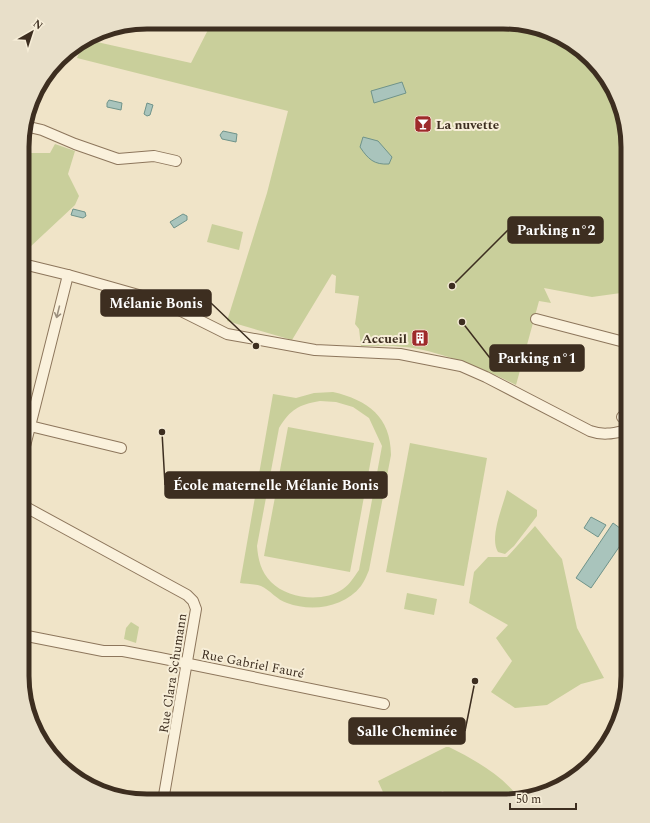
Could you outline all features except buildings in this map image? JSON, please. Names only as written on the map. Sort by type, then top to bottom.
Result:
[{"type":"street","points":[[31,127],[42,130],[75,144],[118,159],[154,156],[176,161]]},
{"type":"street","points":[[29,265],[68,274],[169,306],[227,334],[314,350],[400,354],[461,366],[486,377],[599,435],[608,435],[621,432]]},
{"type":"street","points":[[29,430],[68,274]]},
{"type":"street","points":[[536,318],[621,341]]},
{"type":"street","points":[[30,426],[121,448]]},
{"type":"street","name":"Rue Clara Schumann","points":[[29,509],[187,596],[196,608],[188,663],[164,794]]},
{"type":"street","name":"Rue Gabriel Fauré","points":[[29,636],[103,650],[123,651],[188,663],[384,704]]},
{"type":"green space","points":[[208,29],[503,29],[533,33],[562,45],[575,53],[597,75],[612,102],[617,117],[621,147],[621,293],[592,297],[544,288],[551,303],[539,301],[516,385],[477,367],[431,352],[399,346],[361,346],[359,329],[355,324],[359,296],[335,293],[336,276],[332,274],[292,340],[227,321],[267,193],[288,111],[77,58],[80,50],[94,41],[191,63]]},
{"type":"green space","points":[[55,144],[75,151],[68,174],[79,196],[75,205],[30,247],[29,157],[31,153],[50,153]]},
{"type":"green space","points":[[212,224],[243,232],[239,250],[207,242]]},
{"type":"green space","points":[[333,392],[346,395],[367,405],[382,420],[387,430],[391,455],[369,570],[361,586],[346,599],[336,603],[327,606],[306,607],[296,606],[280,600],[261,586],[240,583],[273,394],[296,398],[314,393]],"holes":[[[320,401],[336,402],[353,407],[369,418],[382,446],[359,570],[348,585],[343,589],[326,596],[306,597],[287,592],[278,588],[271,582],[265,574],[259,560],[257,546],[279,428],[287,416],[301,406]]]},
{"type":"green space","points":[[288,427],[374,443],[350,572],[264,556]]},
{"type":"green space","points":[[410,443],[487,458],[464,586],[386,572]]},
{"type":"green space","points":[[507,490],[537,510],[537,516],[514,546],[505,554],[498,552],[495,539]]},
{"type":"green space","points":[[535,526],[562,559],[577,628],[604,678],[581,684],[547,705],[515,708],[491,692],[512,661],[496,638],[508,625],[469,603],[474,572],[488,557],[507,557]]},
{"type":"green space","points":[[407,593],[437,599],[434,615],[404,609]]},
{"type":"green space","points":[[131,622],[139,627],[136,643],[124,639],[126,628]]},
{"type":"green space","points":[[446,747],[449,747],[496,775],[505,782],[515,793],[445,794],[443,791],[440,794],[384,794],[378,781]]},
{"type":"water","points":[[402,82],[406,93],[374,103],[371,91]]},
{"type":"water","points":[[109,100],[122,103],[121,110],[107,107]]},
{"type":"water","points":[[147,103],[153,105],[150,115],[147,116],[144,114]]},
{"type":"water","points":[[223,131],[237,134],[236,142],[222,139],[220,135]]},
{"type":"water","points":[[363,137],[378,141],[392,157],[389,164],[375,162],[366,155],[360,147]]},
{"type":"water","points":[[73,209],[85,212],[86,216],[83,218],[71,215]]},
{"type":"water","points":[[183,214],[187,216],[187,220],[174,228],[170,222]]},
{"type":"water","points":[[591,517],[606,525],[598,537],[584,528]]},
{"type":"water","points":[[613,523],[621,529],[621,544],[591,588],[576,578]]},
{"type":"place","name":"La nuvette","points":[[423,124]]},
{"type":"place","name":"Parking n°2","points":[[452,286]]},
{"type":"place","name":"Parking n°1","points":[[462,322]]},
{"type":"place","name":"Accueil","points":[[420,338]]},
{"type":"place","name":"Mélanie Bonis","points":[[256,346]]},
{"type":"place","name":"École maternelle Mélanie Bonis","points":[[162,432]]},
{"type":"place","name":"Salle Cheminée","points":[[475,681]]}]
